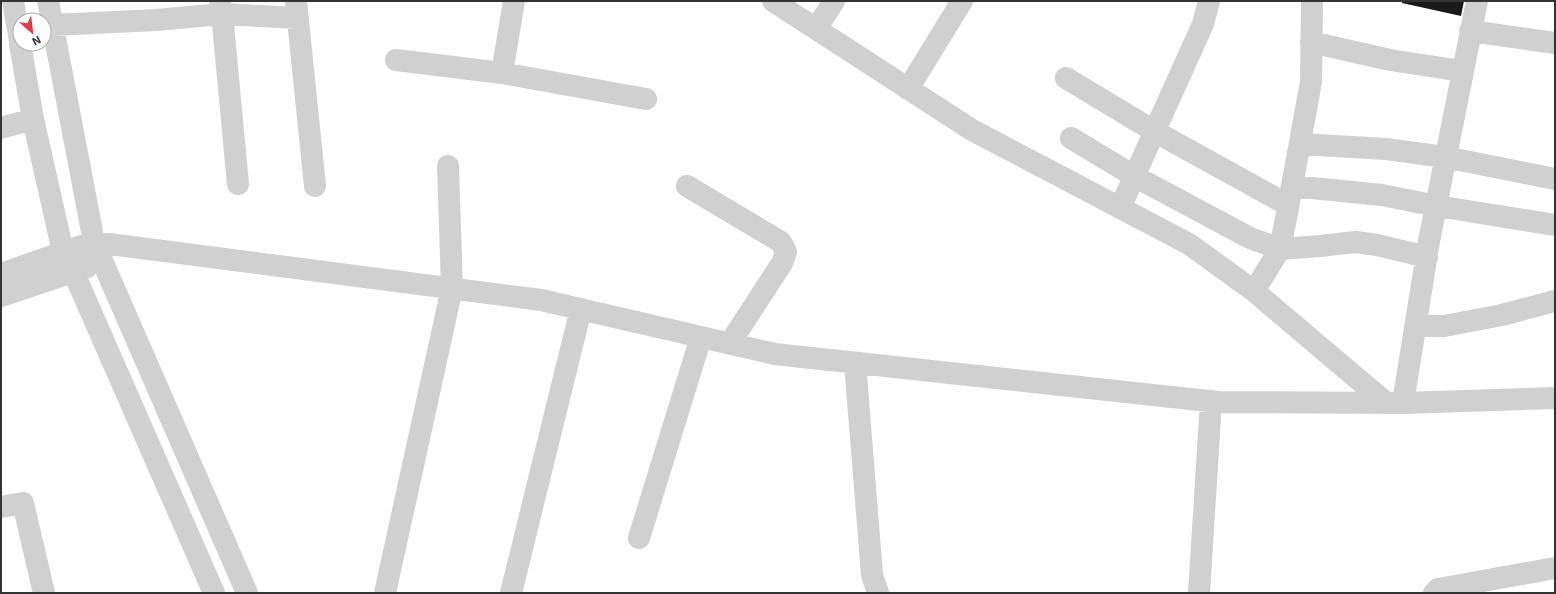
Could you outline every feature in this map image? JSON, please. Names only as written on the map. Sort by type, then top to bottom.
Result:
[{"type":"street","points":[[13,1],[15,12]]},
{"type":"street","points":[[48,1],[50,12]]},
{"type":"street","points":[[502,73],[514,1]]},
{"type":"street","points":[[773,1],[972,130],[1188,244],[1254,291],[1394,402]]},
{"type":"street","points":[[816,29],[834,1]]},
{"type":"street","points":[[908,89],[962,1]]},
{"type":"street","points":[[1120,208],[1203,24],[1209,1]]},
{"type":"street","points":[[1254,291],[1280,249],[1300,144],[1311,82],[1309,1]]},
{"type":"street","points":[[1394,402],[1416,326],[1445,157],[1477,1]]},
{"type":"street","points":[[221,7],[238,184]]},
{"type":"street","points":[[247,593],[98,252],[52,26],[156,20],[221,7],[297,9],[315,186]]},
{"type":"street","points":[[1470,31],[1555,43]]},
{"type":"street","points":[[1311,42],[1390,60],[1462,71]]},
{"type":"street","points":[[22,52],[33,119],[63,252],[73,271],[214,593]]},
{"type":"street","points":[[396,60],[502,73],[646,99]]},
{"type":"street","points":[[1066,78],[1154,131],[1290,196],[1382,195],[1437,206],[1555,225]]},
{"type":"street","points":[[1,128],[33,119]]},
{"type":"street","points":[[1070,138],[1134,176],[1250,238],[1280,249],[1356,242],[1377,245],[1427,257]]},
{"type":"street","points":[[1300,144],[1386,149],[1445,157],[1555,179]]},
{"type":"street","points":[[385,593],[452,288],[448,166]]},
{"type":"street","points":[[687,186],[781,242],[786,252],[782,263],[730,343]]},
{"type":"street","points":[[1,274],[63,252],[98,252],[141,249],[541,300],[775,354],[1211,401],[1394,402],[1555,398]]},
{"type":"street","points":[[1,296],[73,271],[98,252]]},
{"type":"street","points":[[1416,326],[1444,326],[1502,315],[1555,301]]},
{"type":"street","points":[[511,593],[581,309]]},
{"type":"street","points":[[639,538],[701,337]]},
{"type":"street","points":[[855,363],[872,575],[878,593]]},
{"type":"street","points":[[1198,593],[1211,401]]},
{"type":"street","points":[[1,507],[23,503],[44,593]]},
{"type":"street","points":[[1434,593],[1438,589],[1555,568]]},
{"type":"building","points":[[1402,1],[1464,1],[1461,16],[1402,3]]}]
